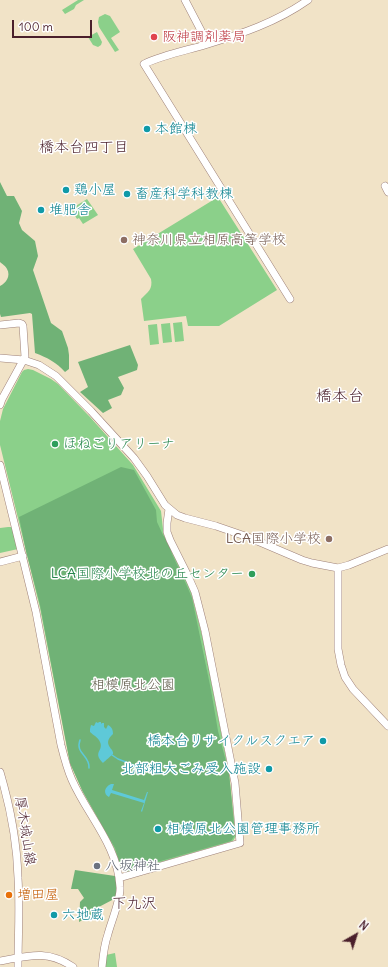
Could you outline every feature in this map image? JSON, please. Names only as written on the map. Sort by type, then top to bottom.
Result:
[{"type":"street","points":[[185,0],[208,44]]},
{"type":"street","points":[[290,299],[144,64],[155,59],[246,32],[273,21],[308,0]]},
{"type":"street","points":[[0,325],[19,323],[24,326],[26,353],[24,360],[0,405]]},
{"type":"street","points":[[0,358],[24,360],[39,365],[56,376],[86,406],[139,465],[148,476],[162,502],[177,515],[235,532],[302,560],[338,568],[388,549]]},
{"type":"street","points":[[0,465],[36,612],[60,740],[66,763],[75,787],[109,846],[119,878],[120,893],[106,939],[102,967]]},
{"type":"street","points":[[119,878],[240,843],[235,783],[205,631],[195,592],[167,532],[169,509]]},
{"type":"street","points":[[0,562],[22,556]]},
{"type":"street","points":[[338,568],[338,649],[341,665],[353,689],[388,726]]},
{"type":"street","name":"厚木城山線","points":[[0,772],[10,810],[17,858],[18,967]]},
{"type":"street","points":[[0,961],[34,955],[48,956],[61,960],[73,967]]},
{"type":"green space","points":[[78,0],[84,0],[76,5],[74,9],[65,14],[62,10]]},
{"type":"green space","points":[[105,14],[110,16],[120,32],[111,38],[119,50],[115,52],[99,27],[99,17]]},
{"type":"green space","points":[[97,32],[102,42],[98,47],[93,45],[88,37]]},
{"type":"green space","points":[[0,182],[7,196],[14,196],[22,211],[19,223],[22,230],[35,241],[38,256],[33,270],[51,323],[62,331],[68,348],[69,369],[65,372],[52,361],[35,353],[32,314],[1,317],[0,286],[6,281],[8,272],[5,266],[0,262]]},
{"type":"green space","points":[[218,197],[277,290],[219,326],[188,326],[186,316],[144,321],[141,299],[151,288],[151,279],[133,249]]},
{"type":"green space","points":[[87,199],[98,215],[83,224],[79,218],[77,219],[71,209]]},
{"type":"green space","points":[[182,322],[184,341],[175,342],[173,323]]},
{"type":"green space","points":[[170,323],[172,342],[163,343],[161,324]]},
{"type":"green space","points":[[157,324],[159,344],[150,345],[148,325]]},
{"type":"green space","points":[[130,345],[138,365],[137,370],[118,377],[124,388],[121,395],[108,400],[112,408],[103,413],[80,392],[88,387],[78,362]]},
{"type":"green space","name":"相模原北公園","points":[[28,369],[51,379],[58,384],[90,417],[133,465],[161,511],[164,535],[190,588],[203,639],[229,773],[236,836],[233,841],[127,872],[121,869],[114,848],[82,790],[70,763],[40,608],[0,445],[0,421],[3,409],[22,372]]},
{"type":"green space","name":"相模原北公園","points":[[121,467],[134,470],[156,510],[157,522],[169,544],[192,598],[218,731],[229,773],[235,835],[231,841],[129,870],[120,864],[115,848],[83,792],[70,763],[40,605],[19,517]]},
{"type":"green space","points":[[12,527],[18,549],[0,553],[0,528]]},
{"type":"green space","points":[[75,870],[115,876],[117,889],[116,898],[95,909],[95,913],[79,922],[80,902],[84,898],[78,889],[71,889]]},
{"type":"green space","points":[[115,953],[117,967],[106,967],[106,955]]},
{"type":"water","points":[[96,722],[101,722],[101,724],[104,723],[104,727],[106,729],[108,725],[113,731],[108,744],[113,754],[103,763],[98,756],[101,748],[100,742],[97,737],[90,732],[91,725],[94,726]]},
{"type":"water","points":[[111,784],[114,784],[112,790],[144,800],[148,792],[142,812],[144,803],[111,793],[109,797],[107,796],[105,790]]},
{"type":"waterway","points":[[80,740],[79,748],[87,760],[89,768]]},
{"type":"waterway","points":[[112,755],[136,766]]},
{"type":"place","name":"阪神調剤薬局","points":[[154,37]]},
{"type":"place","name":"本館棟","points":[[147,129]]},
{"type":"place","name":"鶏小屋","points":[[66,190]]},
{"type":"place","name":"畜産科学科教棟","points":[[127,194]]},
{"type":"place","name":"堆肥舎","points":[[41,210]]},
{"type":"place","name":"神奈川県立相原高等学校","points":[[124,240]]},
{"type":"place","name":"ほねごりアリーナ","points":[[55,444]]},
{"type":"place","name":"LCA国際小学校","points":[[329,539]]},
{"type":"place","name":"LCA国際小学校北の丘センター","points":[[252,574]]},
{"type":"place","name":"橋本台リサイクルスクエア","points":[[323,741]]},
{"type":"place","name":"北部粗大ごみ受入施設","points":[[269,769]]},
{"type":"place","name":"相模原北公園管理事務所","points":[[158,829]]},
{"type":"place","name":"八坂神社","points":[[97,866]]},
{"type":"place","name":"増田屋","points":[[9,895]]},
{"type":"place","name":"六地蔵","points":[[54,915]]},
{"type":"district","name":"橋本台四丁目","points":[[84,148]]},
{"type":"district","name":"橋本台","points":[[340,396]]},
{"type":"district","name":"下九沢","points":[[134,904]]}]
